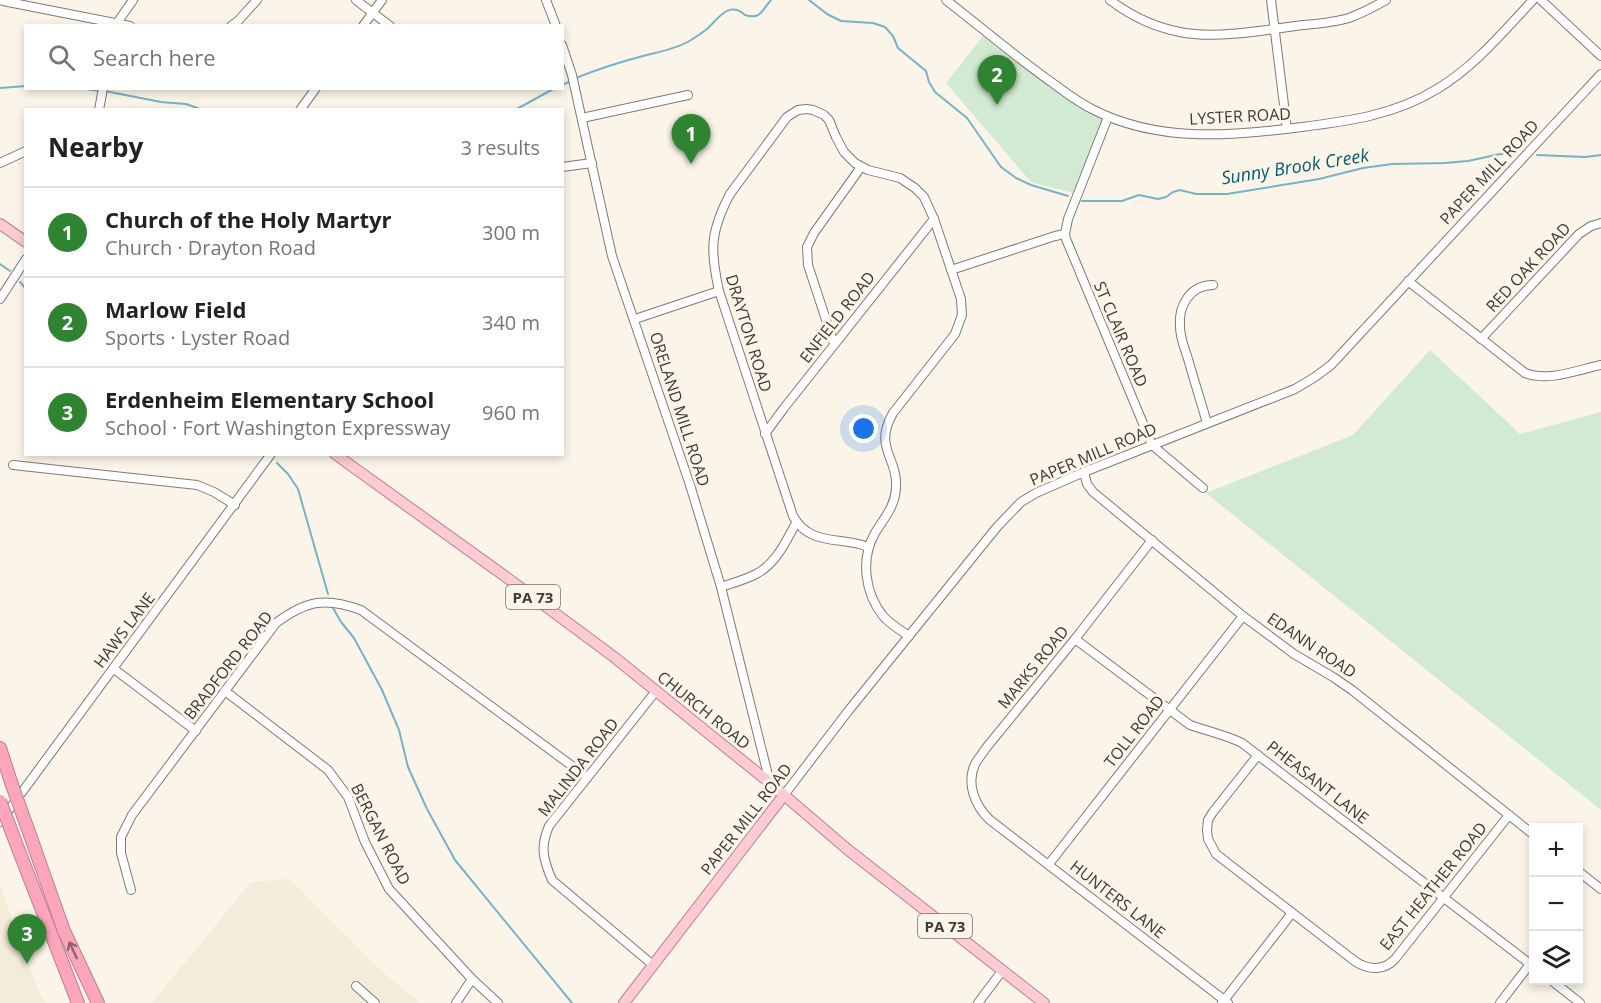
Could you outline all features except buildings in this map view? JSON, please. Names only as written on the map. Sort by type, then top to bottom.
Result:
[{"type":"highway","points":[[0,747],[64,931],[98,1003]]},
{"type":"highway","points":[[0,801],[57,952],[80,1003]]},
{"type":"main road","points":[[0,224],[24,241]]},
{"type":"main road","name":"CHURCH ROAD","points":[[338,456],[614,657],[770,783],[847,849],[1044,1003]]},
{"type":"main road","name":"PAPER MILL ROAD","points":[[624,1003],[784,795]]},
{"type":"street","points":[[2,2],[116,24],[133,0]]},
{"type":"street","points":[[234,23],[257,0]]},
{"type":"street","points":[[356,0],[388,24]]},
{"type":"street","points":[[364,24],[382,0]]},
{"type":"street","points":[[546,0],[555,24]]},
{"type":"street","name":"LYSTER ROAD","points":[[946,0],[1045,78],[1077,100],[1108,117],[1147,128],[1196,135],[1224,135],[1287,129],[1364,118],[1390,111],[1437,89],[1469,66],[1533,0]]},
{"type":"street","points":[[1110,0],[1135,17],[1155,26],[1182,33],[1210,35],[1338,21],[1362,13],[1386,0]]},
{"type":"street","points":[[1271,0],[1287,129]]},
{"type":"street","points":[[1541,0],[1601,57]]},
{"type":"street","name":"ORELAND MILL ROAD","points":[[564,51],[582,118],[612,256],[690,484],[721,586],[770,783]]},
{"type":"street","name":"PAPER MILL ROAD","points":[[784,795],[997,527],[1021,502],[1084,472],[1295,388],[1315,377],[1331,365],[1601,74]]},
{"type":"street","points":[[301,108],[315,90]]},
{"type":"street","points":[[99,108],[102,91]]},
{"type":"street","points":[[582,118],[688,95]]},
{"type":"street","name":"DRAYTON ROAD","points":[[796,523],[718,291],[712,244],[715,227],[730,194],[787,117],[798,110],[813,110],[826,117],[844,152],[861,167]]},
{"type":"street","points":[[951,270],[1065,234],[1068,219],[1108,117]]},
{"type":"street","points":[[0,163],[24,152]]},
{"type":"street","points":[[564,167],[592,163]]},
{"type":"street","points":[[834,344],[808,265],[807,247],[814,233],[861,167],[900,178],[911,184],[924,197],[934,219],[962,305],[960,325],[955,334],[893,413],[885,432],[885,443],[896,478],[894,501],[868,547],[866,570],[870,594],[883,615],[909,636]]},
{"type":"street","name":"ENFIELD ROAD","points":[[765,434],[934,219]]},
{"type":"street","name":"RED OAK ROAD","points":[[1481,339],[1579,234],[1601,223]]},
{"type":"street","name":"ST CLAIR ROAD","points":[[1065,234],[1152,446]]},
{"type":"street","points":[[0,299],[24,262]]},
{"type":"street","points":[[1408,281],[1521,371],[1534,376],[1546,377],[1601,364]]},
{"type":"street","points":[[1207,423],[1180,334],[1180,316],[1183,304],[1191,292],[1202,285],[1213,285]]},
{"type":"street","points":[[635,319],[718,291]]},
{"type":"street","points":[[1152,446],[1203,488]]},
{"type":"street","name":"HAWS LANE","points":[[0,822],[271,456]]},
{"type":"street","points":[[13,465],[197,485],[235,505]]},
{"type":"street","name":"EDANN ROAD","points":[[1084,472],[1087,484],[1093,492],[1243,616],[1294,654],[1333,676],[1352,690],[1529,832]]},
{"type":"street","points":[[721,586],[751,577],[765,569],[779,553],[796,523],[806,532],[823,539],[856,543],[868,547]]},
{"type":"street","name":"MARKS ROAD","points":[[990,820],[981,812],[975,801],[971,785],[975,765],[986,748],[1152,540]]},
{"type":"street","name":"BRADFORD ROAD","points":[[131,890],[121,853],[122,837],[132,815],[276,623],[302,607],[315,603],[344,604],[361,610],[587,777]]},
{"type":"street","name":"TOLL ROAD","points":[[1049,864],[1243,616]]},
{"type":"street","name":"PHEASANT LANE","points":[[1075,639],[1190,725],[1237,740],[1258,755],[1529,964]]},
{"type":"street","points":[[114,669],[196,731]]},
{"type":"street","name":"BERGAN ROAD","points":[[225,691],[328,770],[348,797],[365,842],[389,889],[472,979],[498,1003]]},
{"type":"street","name":"MALINDA ROAD","points":[[652,965],[552,880],[544,862],[544,837],[549,826],[657,691]]},
{"type":"street","name":"EAST HEATHER ROAD","points":[[1258,755],[1210,816],[1207,825],[1208,839],[1216,854],[1365,967],[1377,968],[1392,963],[1509,815]]},
{"type":"street","name":"HUNTERS LANE","points":[[990,820],[1225,1002]]},
{"type":"street","points":[[1583,875],[1601,890]]},
{"type":"street","points":[[1225,1002],[1292,913]]},
{"type":"street","points":[[1500,1003],[1529,969]]},
{"type":"street","points":[[978,1003],[1002,971]]},
{"type":"street","points":[[456,1003],[472,979]]},
{"type":"street","points":[[1556,985],[1580,1003]]},
{"type":"street","points":[[356,987],[375,1003]]},
{"type":"shaded area","points":[[289,879],[388,977],[421,1003],[152,1003],[251,882]]},
{"type":"shaded area","points":[[0,887],[37,987],[45,1003],[0,1003]]},
{"type":"green space","points":[[983,36],[1040,81],[1104,119],[1073,193],[1031,182],[946,83]]},
{"type":"green space","points":[[1430,350],[1520,434],[1601,412],[1601,810],[1206,493],[1353,435]]},
{"type":"waterway","name":"Sunny Brook Creek","points":[[576,78],[617,63],[680,46],[703,32],[729,10],[734,9],[750,16],[758,15],[771,0]]},
{"type":"waterway","name":"Sunny Brook Creek","points":[[809,0],[827,14],[841,21],[873,23],[885,27],[893,36],[898,48],[926,71],[935,92],[967,118],[1001,167],[1031,185],[1068,196]]},
{"type":"waterway","name":"Sunny Brook Creek","points":[[564,84],[571,81]]},
{"type":"waterway","name":"Sunny Brook Creek","points":[[0,88],[24,86]]},
{"type":"waterway","name":"Sunny Brook Creek","points":[[93,90],[100,91]]},
{"type":"waterway","name":"Sunny Brook Creek","points":[[519,108],[551,90]]},
{"type":"waterway","name":"Sunny Brook Creek","points":[[105,91],[161,102],[186,104],[197,108]]},
{"type":"waterway","name":"Sunny Brook Creek","points":[[1082,201],[1122,201],[1139,195],[1158,199],[1180,190],[1196,194],[1227,194],[1319,179],[1363,168],[1392,164],[1468,161],[1500,154],[1516,154]]},
{"type":"waterway","name":"Sunny Brook Creek","points":[[1537,155],[1585,157],[1601,155]]},
{"type":"waterway","points":[[0,264],[10,271]]},
{"type":"waterway","points":[[20,282],[24,287]]},
{"type":"waterway","points":[[277,463],[298,489],[328,594]]},
{"type":"waterway","points":[[333,608],[354,638],[382,690],[399,730],[408,767],[427,809],[455,860],[572,1003]]},
{"type":"place","name":"Marlow Field","points":[[997,105]]},
{"type":"place","name":"Church of the Holy Martyr","points":[[691,164]]},
{"type":"place","name":"Erdenheim Elementary School","points":[[27,964]]}]
